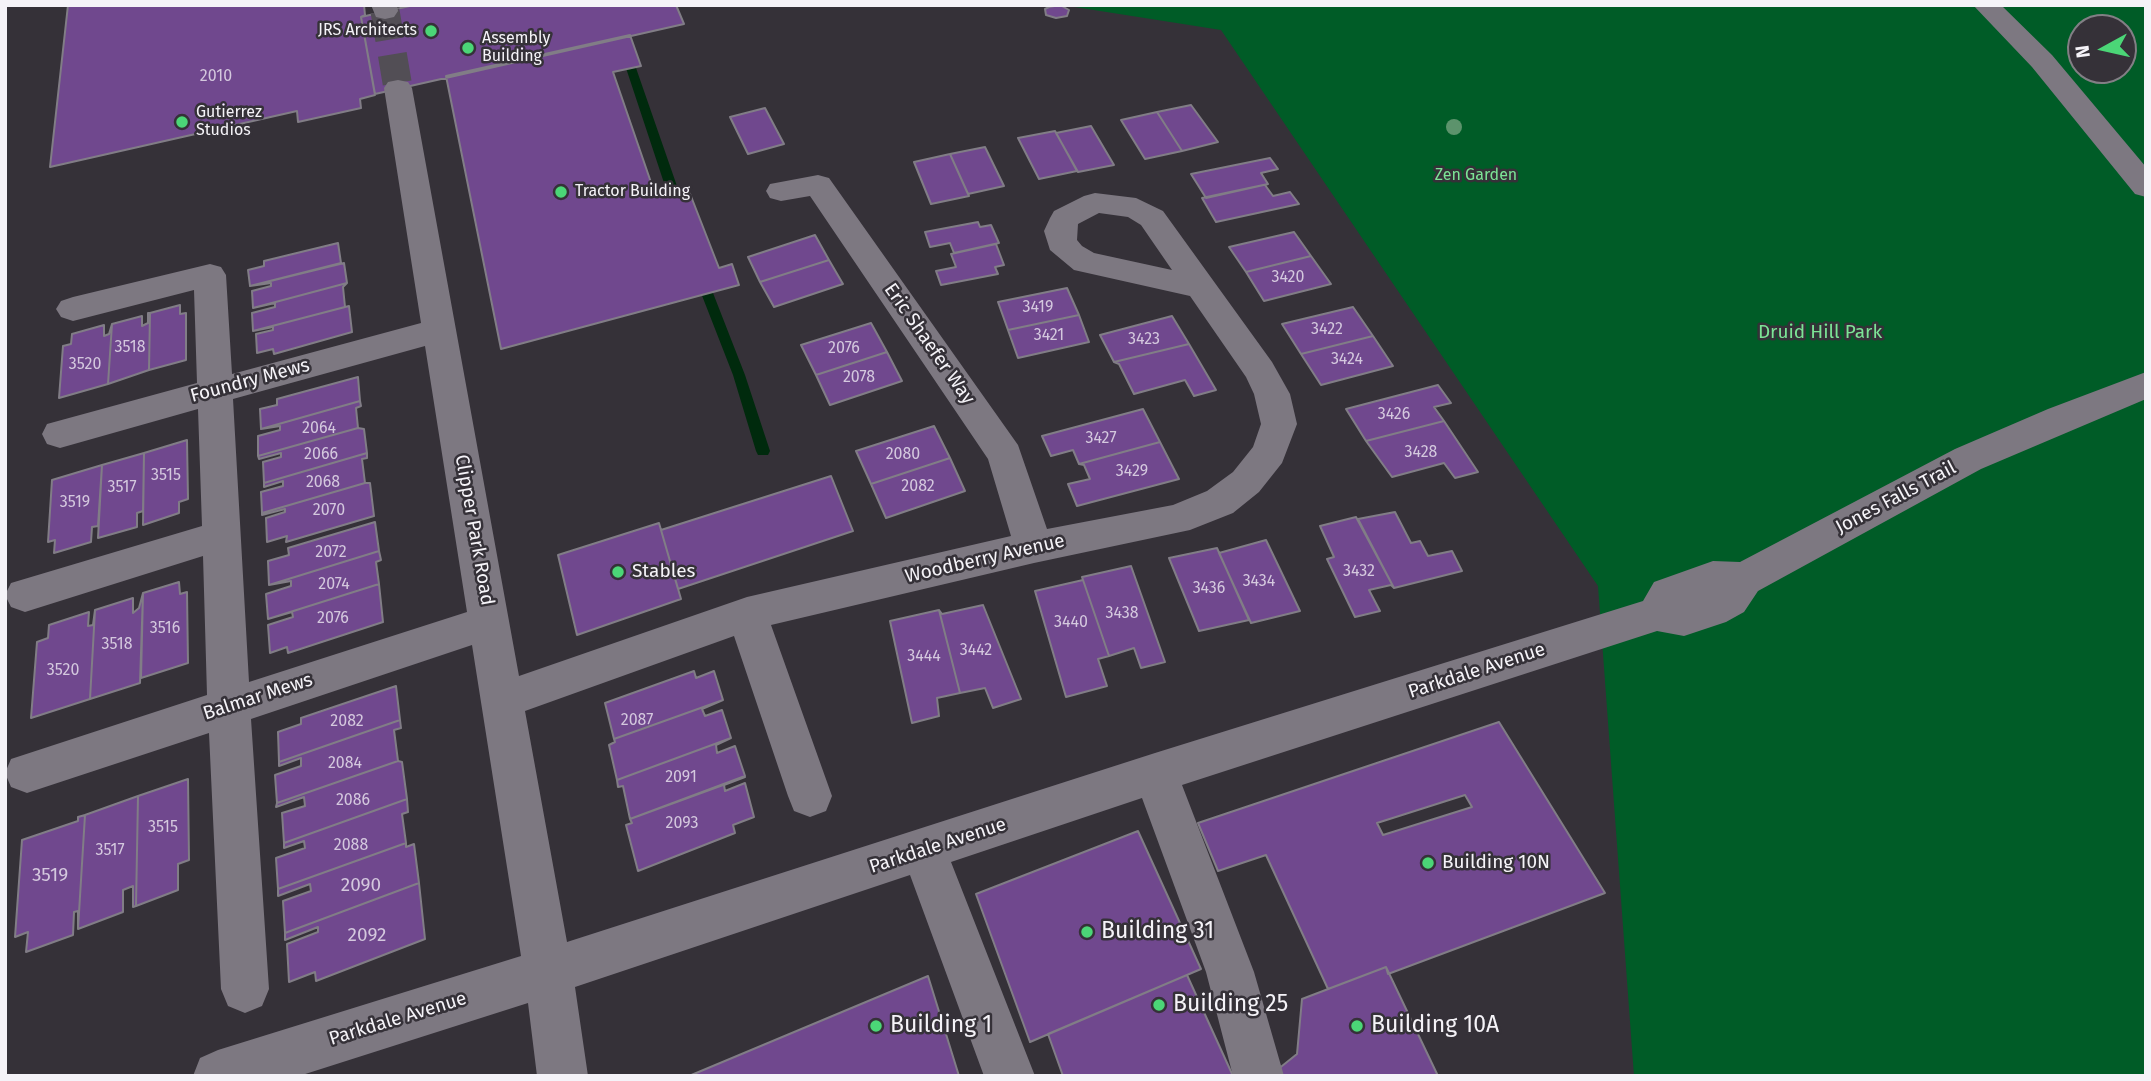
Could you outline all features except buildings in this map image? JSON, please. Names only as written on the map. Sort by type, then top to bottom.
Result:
[{"type":"street","points":[[1986,5],[2042,61],[2146,187]]},
{"type":"street","name":"Clipper Park Road","points":[[398,88],[548,972],[563,1076]]},
{"type":"street","name":"Eric Shaefer Way","points":[[781,191],[818,185],[1005,455],[1034,547]]},
{"type":"street","points":[[73,309],[210,275],[229,707],[245,989]]},
{"type":"street","name":"Woodberry Avenue","points":[[502,700],[747,614],[1034,547],[1177,519],[1220,502],[1246,482],[1269,453],[1279,424],[1272,394],[1248,354],[1198,287]]},
{"type":"street","name":"Foundry Mews","points":[[60,434],[439,330]]},
{"type":"street","name":"Jones Falls Trail","points":[[1657,614],[1684,619],[1712,610],[1730,600],[1744,579],[1968,459],[2061,418],[2146,386]]},
{"type":"street","points":[[26,595],[222,535]]},
{"type":"street","points":[[747,614],[810,796]]},
{"type":"street","name":"Parkdale Avenue","points":[[218,1076],[1657,614]]},
{"type":"street","name":"Balmar Mews","points":[[27,773],[489,622]]},
{"type":"street","points":[[1155,774],[1230,972],[1259,1076]]},
{"type":"street","points":[[924,851],[1010,1076]]},
{"type":"green space","name":"Druid Hill Park","points":[[1062,5],[2146,5],[2146,1076],[1634,1076],[1598,586],[1221,30]]},
{"type":"waterway","points":[[631,68],[672,189]]},
{"type":"waterway","points":[[707,293],[739,375],[763,451]]},
{"type":"tunnel","points":[[385,11],[398,88]]},
{"type":"place","name":"JRS Architects","points":[[431,31]]},
{"type":"place","name":"Assembly Building","points":[[468,48]]},
{"type":"place","name":"Gutierrez Studios","points":[[182,122]]},
{"type":"place","name":"Tractor Building","points":[[561,192]]},
{"type":"place","name":"Stables","points":[[618,572]]},
{"type":"place","name":"Building 10N","points":[[1428,863]]},
{"type":"place","name":"Building 31","points":[[1087,932]]},
{"type":"place","name":"Building 25","points":[[1159,1005]]},
{"type":"place","name":"Building 1","points":[[876,1026]]},
{"type":"place","name":"Building 10A","points":[[1357,1026]]},
{"type":"park label","name":"Zen Garden","points":[[1476,176]]}]
